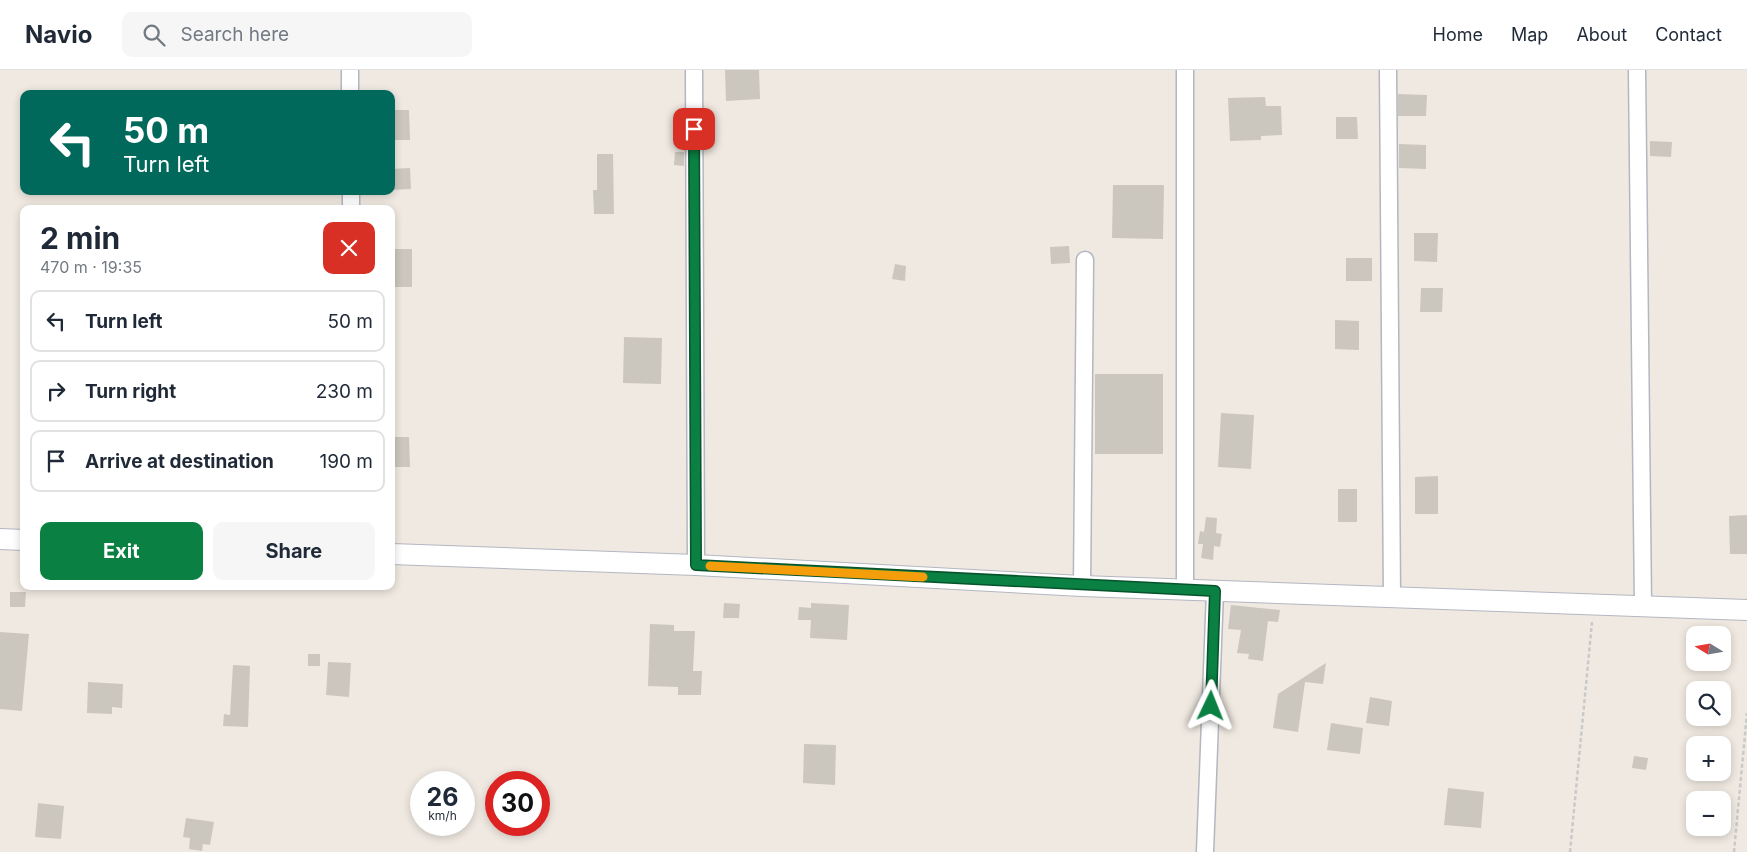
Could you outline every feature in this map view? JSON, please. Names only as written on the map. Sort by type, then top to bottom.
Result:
[{"type":"street","points":[[350,70],[350,90]]},
{"type":"street","points":[[694,70],[696,565]]},
{"type":"street","points":[[1184,70],[1185,590]]},
{"type":"street","points":[[1388,70],[1392,597]]},
{"type":"street","points":[[1637,70],[1643,606]]},
{"type":"street","points":[[1082,586],[1085,260]]},
{"type":"street","points":[[0,539],[20,540]]},
{"type":"street","points":[[395,554],[696,565],[1082,586],[1747,610]]},
{"type":"street","points":[[1205,852],[1215,591]]},
{"type":"path","points":[[1570,852],[1593,605]]},
{"type":"path","points":[[1734,852],[1747,713]]},
{"type":"building","points":[[725,70],[759,70],[760,99],[726,101]]},
{"type":"building","points":[[1398,94],[1427,95],[1426,116],[1398,116]]},
{"type":"building","points":[[1265,97],[1266,106],[1281,106],[1282,135],[1261,136],[1261,140],[1230,141],[1228,98]]},
{"type":"building","points":[[395,110],[409,110],[410,140],[395,140]]},
{"type":"building","points":[[1336,117],[1357,117],[1358,139],[1336,139]]},
{"type":"building","points":[[1650,141],[1672,142],[1671,157],[1650,156]]},
{"type":"building","points":[[1399,144],[1426,145],[1426,169],[1399,168]]},
{"type":"building","points":[[675,152],[684,152],[684,166],[674,165]]},
{"type":"building","points":[[597,154],[613,154],[614,214],[594,214],[593,190],[597,190]]},
{"type":"building","points":[[410,168],[411,189],[395,190],[395,169]]},
{"type":"building","points":[[1113,185],[1164,185],[1163,239],[1112,238]]},
{"type":"building","points":[[1414,233],[1438,233],[1437,262],[1414,261]]},
{"type":"building","points":[[1069,246],[1070,263],[1051,264],[1050,247]]},
{"type":"building","points":[[395,249],[412,249],[412,287],[395,287]]},
{"type":"building","points":[[1346,258],[1372,258],[1372,281],[1346,281]]},
{"type":"building","points":[[895,264],[906,266],[905,281],[892,279]]},
{"type":"building","points":[[1421,288],[1443,288],[1442,312],[1420,312]]},
{"type":"building","points":[[1335,320],[1359,321],[1359,350],[1335,349]]},
{"type":"building","points":[[624,337],[662,338],[661,384],[623,383]]},
{"type":"building","points":[[1095,374],[1163,374],[1163,454],[1095,454]]},
{"type":"building","points":[[1221,413],[1254,415],[1251,469],[1218,467]]},
{"type":"building","points":[[395,437],[409,437],[410,467],[395,467]]},
{"type":"building","points":[[1438,476],[1438,514],[1415,514],[1415,477]]},
{"type":"building","points":[[1338,489],[1357,489],[1357,522],[1338,522]]},
{"type":"building","points":[[1747,515],[1747,554],[1730,554],[1729,516]]},
{"type":"building","points":[[1206,517],[1217,518],[1216,533],[1222,534],[1220,547],[1214,546],[1213,560],[1201,558],[1203,544],[1198,544],[1200,531],[1204,532]]},
{"type":"building","points":[[10,592],[26,592],[25,607],[10,607]]},
{"type":"building","points":[[724,603],[740,604],[739,618],[723,618]]},
{"type":"building","points":[[811,603],[849,605],[847,640],[810,638],[811,620],[798,620],[799,607],[811,608]]},
{"type":"building","points":[[1231,605],[1280,610],[1278,622],[1268,621],[1263,661],[1248,659],[1249,654],[1237,653],[1241,630],[1228,629]]},
{"type":"building","points":[[650,624],[674,625],[674,631],[695,631],[693,671],[702,671],[701,695],[678,695],[678,687],[648,686]]},
{"type":"building","points":[[0,632],[29,634],[22,711],[0,709]]},
{"type":"building","points":[[308,654],[320,654],[320,666],[308,666]]},
{"type":"building","points":[[328,662],[351,663],[349,697],[326,695]]},
{"type":"building","points":[[1326,663],[1323,684],[1305,682],[1298,732],[1273,728],[1278,694]]},
{"type":"building","points":[[233,665],[250,666],[248,727],[223,726],[224,714],[230,715]]},
{"type":"building","points":[[88,682],[123,684],[122,708],[112,707],[112,714],[87,713]]},
{"type":"building","points":[[1370,697],[1392,701],[1389,726],[1366,723]]},
{"type":"building","points":[[1331,723],[1363,728],[1360,754],[1327,750]]},
{"type":"building","points":[[804,744],[836,745],[835,785],[803,783]]},
{"type":"building","points":[[1634,756],[1648,758],[1646,770],[1632,768]]},
{"type":"building","points":[[1448,788],[1484,792],[1481,828],[1444,825]]},
{"type":"building","points":[[38,803],[64,806],[61,839],[35,837]]},
{"type":"building","points":[[186,818],[214,822],[210,845],[203,844],[202,851],[189,849],[190,838],[183,837]]},
{"type":"slow traffic","points":[[710,566],[923,577]]},
{"type":"route","points":[[694,129],[696,565],[1082,586],[1215,591],[1211,706]]}]
